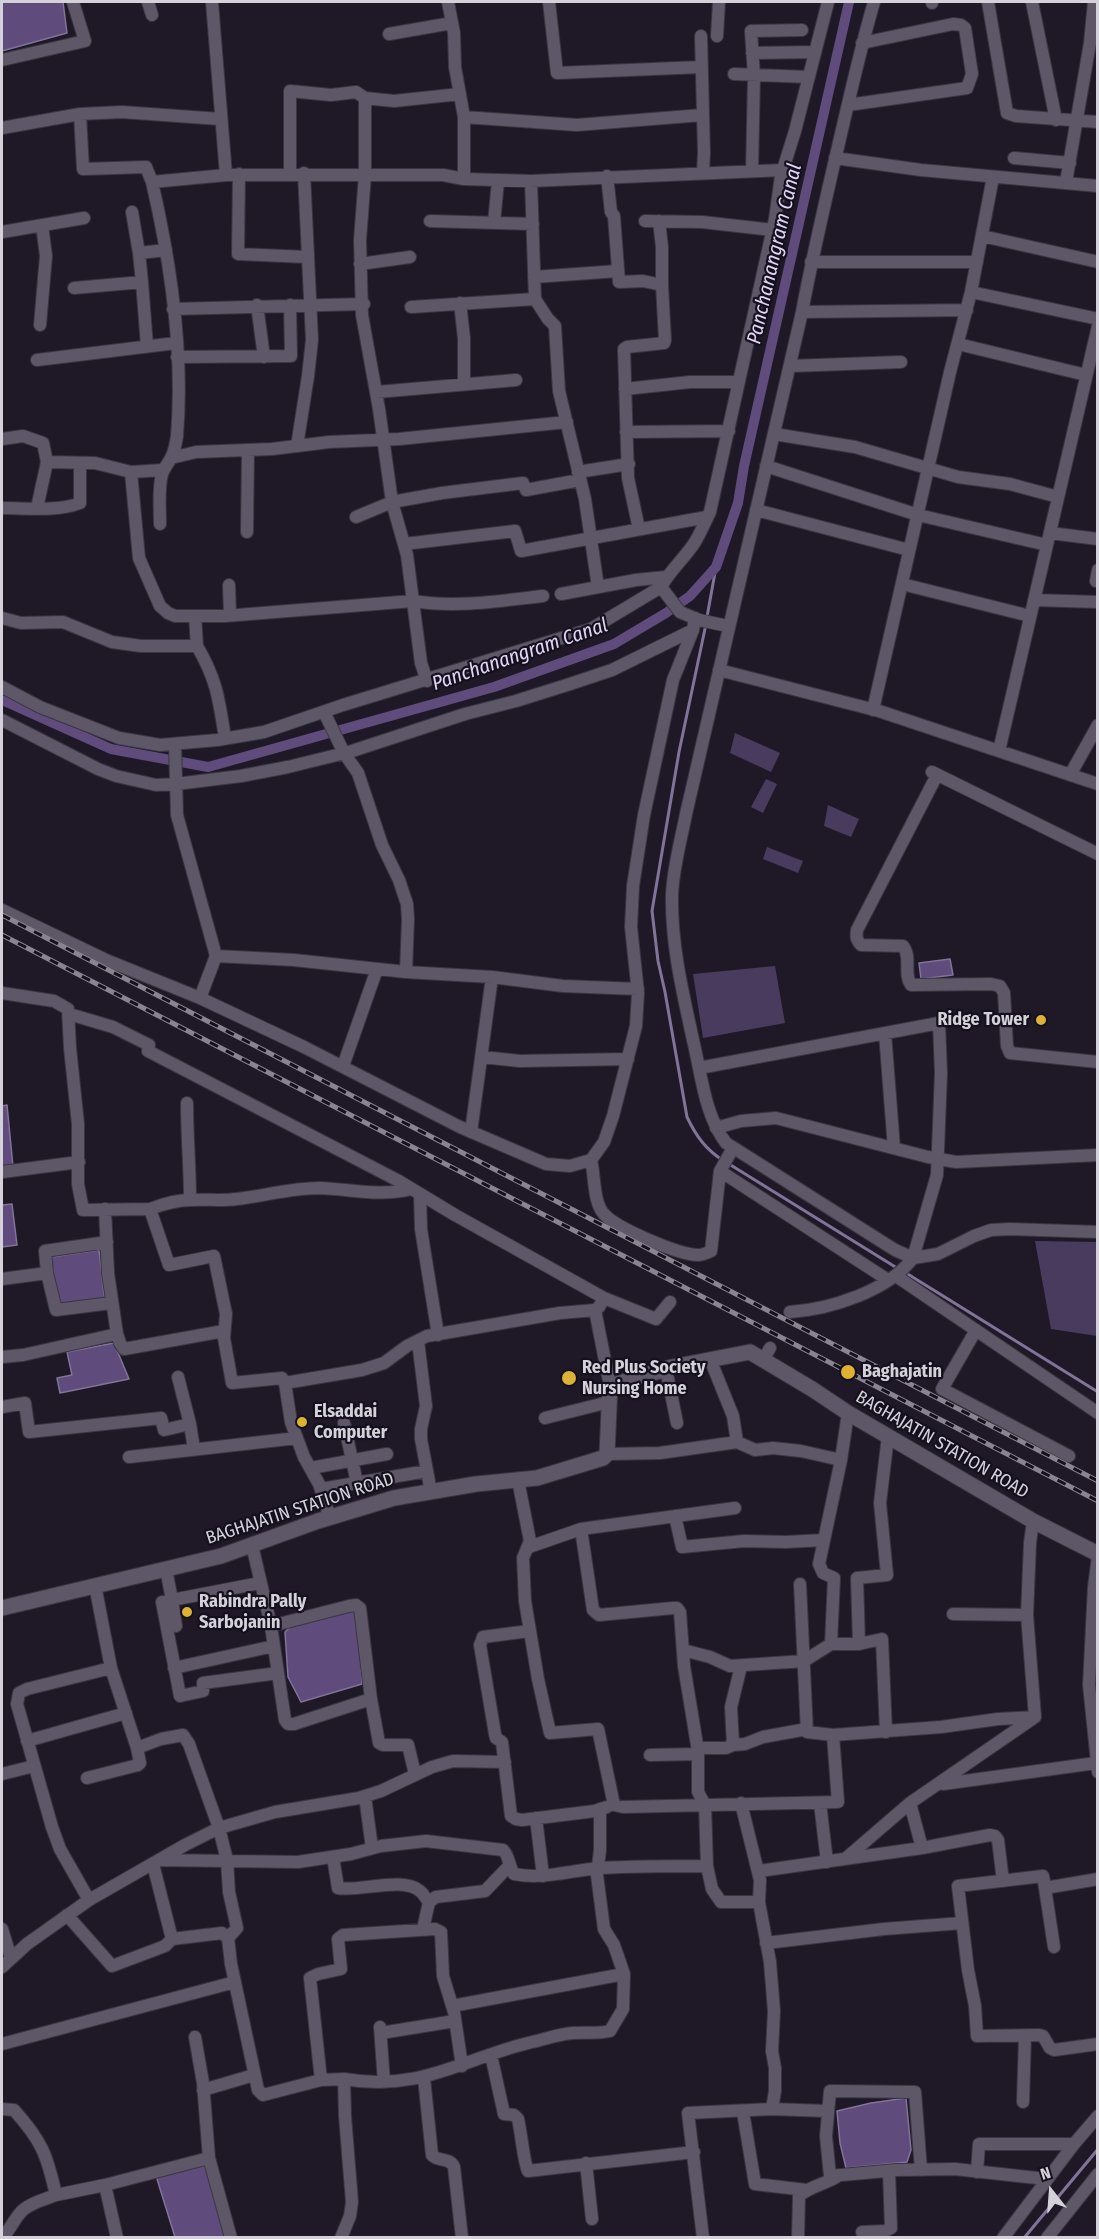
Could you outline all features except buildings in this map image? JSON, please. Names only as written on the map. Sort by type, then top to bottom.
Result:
[{"type":"street","points":[[2,60],[85,41],[73,2]]},
{"type":"street","points":[[148,2],[152,15]]},
{"type":"street","points":[[212,2],[226,175]]},
{"type":"street","points":[[448,2],[455,67],[464,117],[464,179]]},
{"type":"street","points":[[549,2],[557,73],[701,67]]},
{"type":"street","points":[[717,36],[719,2]]},
{"type":"street","points":[[2,687],[40,707],[119,738],[175,750],[225,738],[264,732],[591,629],[665,586],[675,568],[696,541],[707,517],[729,431],[773,230],[783,170],[828,2]]},
{"type":"street","points":[[874,2],[835,158],[756,510],[723,626],[719,670],[686,814],[672,893],[673,930],[683,994],[708,1104],[716,1128],[732,1151],[895,1250],[913,1257],[938,1254],[991,1230],[1098,1232]]},
{"type":"street","points":[[988,2],[1007,113],[1056,120],[1098,122]]},
{"type":"street","points":[[1032,2],[1056,120]]},
{"type":"street","points":[[1066,182],[1094,43],[1094,2]]},
{"type":"street","points":[[389,34],[452,23]]},
{"type":"street","points":[[848,105],[967,88],[972,74],[965,28],[961,25],[953,24],[862,43]]},
{"type":"street","points":[[752,171],[754,76],[751,31],[802,30]]},
{"type":"street","points":[[701,36],[703,172]]},
{"type":"street","points":[[752,53],[815,52]]},
{"type":"street","points":[[734,74],[808,77]]},
{"type":"street","points":[[290,174],[290,91],[331,95],[356,92],[365,98],[394,101],[460,94]]},
{"type":"street","points":[[365,98],[360,240],[364,304],[362,315],[392,502],[411,578],[421,663],[427,681]]},
{"type":"street","points":[[2,128],[80,114],[122,112],[220,119]]},
{"type":"street","points":[[80,114],[83,169],[146,167],[152,182],[166,249],[176,343],[178,389],[176,438],[171,459],[163,470],[160,524]]},
{"type":"street","points":[[464,117],[577,125],[702,115]]},
{"type":"street","points":[[835,158],[921,170],[1098,186]]},
{"type":"street","points":[[1014,158],[1070,163]]},
{"type":"street","points":[[152,182],[239,174],[443,175],[464,179],[531,181],[783,170]]},
{"type":"street","points":[[297,446],[312,340],[304,173]]},
{"type":"street","points":[[239,174],[237,254],[307,257]]},
{"type":"street","points":[[607,177],[611,212],[614,216],[619,282],[643,281],[662,285]]},
{"type":"street","points":[[873,710],[928,468],[967,310],[993,177]]},
{"type":"street","points":[[494,223],[498,181]]},
{"type":"street","points":[[531,181],[535,300],[555,326],[558,381],[585,499],[598,587]]},
{"type":"street","points":[[132,212],[139,253],[147,346]]},
{"type":"street","points":[[2,232],[84,218]]},
{"type":"street","points":[[429,221],[533,224]]},
{"type":"street","points":[[645,221],[714,222],[773,230]]},
{"type":"street","points":[[639,529],[630,492],[626,432],[625,348],[664,343],[665,340],[659,221]]},
{"type":"street","points":[[40,325],[46,256],[42,225]]},
{"type":"street","points":[[982,236],[1098,262]]},
{"type":"street","points":[[139,253],[166,249]]},
{"type":"street","points":[[360,264],[410,257]]},
{"type":"street","points":[[811,262],[976,262]]},
{"type":"street","points":[[534,277],[618,271]]},
{"type":"street","points":[[74,288],[142,282]]},
{"type":"street","points":[[971,292],[1098,320]]},
{"type":"street","points":[[411,308],[460,303],[535,300]]},
{"type":"street","points":[[460,303],[464,338],[464,383]]},
{"type":"street","points":[[173,309],[364,304]]},
{"type":"street","points":[[258,305],[264,357]]},
{"type":"street","points":[[177,357],[291,356],[290,305]]},
{"type":"street","points":[[802,312],[967,310]]},
{"type":"street","points":[[999,751],[1098,326]]},
{"type":"street","points":[[37,360],[176,343]]},
{"type":"street","points":[[958,344],[1086,375]]},
{"type":"street","points":[[789,366],[901,362]]},
{"type":"street","points":[[376,392],[516,380]]},
{"type":"street","points":[[626,389],[690,382],[739,382]]},
{"type":"street","points":[[171,459],[196,452],[248,451],[382,438],[399,439],[567,422]]},
{"type":"street","points":[[626,432],[729,431]]},
{"type":"street","points":[[774,434],[855,447],[958,477],[1010,484],[1058,497]]},
{"type":"street","points":[[2,439],[23,436],[42,443],[47,462],[37,508]]},
{"type":"street","points":[[248,451],[248,532]]},
{"type":"street","points":[[47,462],[95,463],[130,472],[163,470]]},
{"type":"street","points":[[2,508],[71,506],[80,503],[80,463]]},
{"type":"street","points":[[356,517],[392,502],[523,483],[526,490],[629,464]]},
{"type":"street","points":[[766,466],[918,515],[1048,539],[1098,539]]},
{"type":"street","points":[[130,472],[139,558],[160,606],[175,616],[230,615],[413,601],[434,604],[487,603],[543,596]]},
{"type":"street","points":[[756,510],[909,550]]},
{"type":"street","points":[[404,544],[515,531],[521,551],[707,517]]},
{"type":"street","points":[[902,584],[1030,616]]},
{"type":"street","points":[[230,585],[230,615]]},
{"type":"street","points":[[561,594],[598,587],[665,586]]},
{"type":"street","points":[[665,586],[680,612],[696,623],[723,626]]},
{"type":"street","points":[[1034,600],[1098,602]]},
{"type":"street","points":[[195,615],[196,646],[207,662],[218,689],[225,738]]},
{"type":"street","points":[[2,618],[21,623],[63,622],[112,642],[141,646],[196,646]]},
{"type":"street","points":[[3,726],[116,776],[156,785],[176,779],[288,767],[344,753],[612,670],[696,623]]},
{"type":"street","points":[[696,623],[673,680],[644,815],[633,886],[631,927],[638,989],[636,1026],[613,1116],[604,1142],[592,1165],[599,1206],[611,1220],[650,1240],[687,1254],[700,1256],[711,1251],[720,1171],[732,1151]]},
{"type":"street","points":[[719,670],[873,710],[1097,784]]},
{"type":"street","points":[[324,712],[344,753],[358,773],[379,835],[399,880],[408,919],[406,972]]},
{"type":"street","points":[[1070,776],[1098,725]]},
{"type":"street","points":[[175,750],[177,815],[216,956],[200,998]]},
{"type":"street","points":[[1098,854],[935,774],[857,930],[856,937],[861,945],[903,946],[907,951],[908,981],[911,985],[917,987],[991,984],[1000,986],[1004,993],[1007,1046],[1010,1053],[1098,1062]]},
{"type":"street","points":[[2,910],[106,960],[200,998],[343,1066],[471,1132],[546,1164],[592,1165]]},
{"type":"street","points":[[216,956],[294,960],[406,972],[492,977],[563,986],[638,989]]},
{"type":"street","points":[[343,1066],[377,969]]},
{"type":"street","points":[[471,1132],[492,977]]},
{"type":"street","points":[[2,993],[54,1001],[68,1009],[78,1124],[78,1184],[83,1210],[150,1209],[168,1203],[190,1200],[221,1201],[317,1188],[397,1193],[416,1191]]},
{"type":"street","points":[[69,1014],[113,1027],[149,1045],[148,1051],[416,1191],[604,1298],[656,1319],[670,1302]]},
{"type":"street","points":[[699,1068],[939,1023],[941,1074],[939,1159],[936,1182],[913,1257],[896,1274],[839,1304],[814,1310],[790,1312]]},
{"type":"street","points":[[885,1034],[894,1148]]},
{"type":"street","points":[[482,1057],[520,1061],[628,1059]]},
{"type":"street","points":[[187,1103],[190,1200]]},
{"type":"street","points":[[716,1128],[741,1121],[776,1118],[956,1162],[1098,1155]]},
{"type":"street","points":[[2,1173],[79,1162]]},
{"type":"street","points":[[720,1171],[896,1274],[1098,1413]]},
{"type":"street","points":[[416,1191],[438,1335]]},
{"type":"street","points":[[105,1209],[111,1303],[117,1334],[124,1349],[224,1331]]},
{"type":"street","points":[[150,1209],[169,1265],[214,1256],[226,1314],[224,1331],[232,1383],[282,1378],[285,1383],[291,1422],[321,1489],[330,1518]]},
{"type":"street","points":[[107,1242],[45,1251],[47,1273],[56,1311],[111,1303]]},
{"type":"street","points":[[2,1279],[47,1273]]},
{"type":"street","points":[[285,1383],[362,1370],[384,1363],[407,1346],[427,1336],[560,1313],[595,1310],[604,1298]]},
{"type":"street","points":[[595,1310],[610,1386],[607,1454],[660,1453],[737,1442],[755,1450],[773,1448],[801,1451],[841,1460]]},
{"type":"street","points":[[975,1330],[942,1389],[1069,1456]]},
{"type":"street","points":[[2,1357],[23,1355],[117,1334]]},
{"type":"street","points":[[418,1341],[426,1396],[421,1429],[431,1492]]},
{"type":"street","name":"BAGHAJATIN STATION ROAD","points":[[610,1386],[666,1369],[710,1359],[750,1352],[766,1354],[848,1413],[1034,1521],[1098,1555]]},
{"type":"street","points":[[710,1359],[733,1416],[737,1442]]},
{"type":"street","points":[[666,1369],[677,1422]]},
{"type":"street","points":[[178,1377],[194,1449]]},
{"type":"street","points":[[545,1418],[609,1402]]},
{"type":"street","points":[[2,1407],[25,1403],[29,1432],[161,1418],[164,1430],[189,1424]]},
{"type":"street","points":[[848,1413],[841,1460],[819,1564],[823,1573],[834,1578],[887,1575],[880,1503],[888,1436]]},
{"type":"street","points":[[344,1423],[357,1483]]},
{"type":"street","points":[[129,1457],[297,1438]]},
{"type":"street","points":[[310,1468],[387,1454]]},
{"type":"street","name":"BAGHAJATIN STATION ROAD","points":[[2,1608],[221,1556],[394,1498],[476,1484],[537,1478],[603,1458],[607,1454]]},
{"type":"street","points":[[321,1489],[427,1471]]},
{"type":"street","points":[[518,1480],[530,1541],[523,1558],[529,1631],[550,1733],[598,1729],[614,1805]]},
{"type":"street","points":[[529,1547],[581,1529],[735,1508]]},
{"type":"street","points":[[675,1516],[682,1547],[744,1541],[824,1540]]},
{"type":"street","points":[[1034,1521],[1030,1543],[1027,1615],[1035,1717]]},
{"type":"street","points":[[581,1529],[595,1614],[677,1608],[680,1612],[683,1650],[698,1751],[698,1792],[705,1806],[707,1866],[712,1889],[721,1902],[759,1902]]},
{"type":"street","points":[[252,1545],[271,1626],[285,1720],[288,1724],[371,1699]]},
{"type":"street","points":[[938,1784],[1097,1768],[1089,1685],[1098,1555]]},
{"type":"street","points":[[166,1569],[176,1626]]},
{"type":"street","points":[[831,1644],[834,1578]]},
{"type":"street","points":[[857,1578],[860,1644]]},
{"type":"street","points":[[260,1583],[162,1602],[174,1668],[180,1696],[203,1691],[203,1683],[278,1673]]},
{"type":"street","points":[[800,1584],[807,1732],[833,1735],[886,1732],[1035,1717]]},
{"type":"street","points":[[87,1778],[140,1763],[111,1668],[95,1586]]},
{"type":"street","points":[[271,1626],[349,1606],[356,1605],[360,1608],[379,1743],[408,1745],[415,1774]]},
{"type":"street","points":[[953,1614],[1027,1615]]},
{"type":"street","points":[[529,1631],[483,1637],[480,1641],[495,1734],[496,1738],[502,1742],[511,1816],[516,1819],[600,1809],[614,1805],[623,1807],[705,1806],[741,1803],[838,1802],[833,1735]]},
{"type":"street","points":[[683,1650],[710,1657],[730,1666],[741,1666],[804,1661],[831,1644],[860,1644],[882,1640],[886,1732]]},
{"type":"street","points":[[174,1668],[274,1646]]},
{"type":"street","points":[[733,1745],[731,1707],[741,1666]]},
{"type":"street","points":[[89,1900],[60,1849],[17,1704],[19,1693],[27,1689],[111,1668]]},
{"type":"street","points":[[27,1741],[126,1713]]},
{"type":"street","points":[[844,1860],[910,1803],[1035,1717]]},
{"type":"street","points":[[650,1755],[726,1748],[763,1737],[807,1729]]},
{"type":"street","points":[[137,1748],[161,1739],[183,1735],[187,1739],[219,1828],[227,1860],[229,1892],[237,1928],[228,1938]]},
{"type":"street","points":[[6,1963],[27,1944],[89,1900],[219,1828],[275,1812],[339,1803],[365,1796],[432,1767],[453,1761],[505,1762]]},
{"type":"street","points":[[2,1774],[34,1766]]},
{"type":"street","points":[[365,1796],[372,1848]]},
{"type":"street","points":[[741,1803],[759,1871],[759,1902],[774,2010],[772,2051],[775,2091],[772,2109]]},
{"type":"street","points":[[820,1803],[827,1862]]},
{"type":"street","points":[[910,1803],[922,1848]]},
{"type":"street","points":[[67,1915],[112,1966],[165,1946],[172,1939],[222,1934],[228,1938],[254,2075],[258,2090],[263,2095],[321,2080],[384,2082],[424,2078],[510,2048],[573,2033],[610,2031],[623,2009],[624,1974],[614,1946],[604,1929],[597,1875],[600,1850],[600,1809]]},
{"type":"street","points":[[536,1818],[543,1876]]},
{"type":"street","points":[[759,1871],[922,1848],[990,1835],[995,1836],[998,1840],[1003,1881]]},
{"type":"street","points":[[156,1862],[227,1860],[264,1863],[298,1862],[405,1842],[426,1841],[503,1850],[514,1874],[543,1876],[598,1868],[707,1866]]},
{"type":"street","points":[[333,1857],[338,1888],[401,1885],[414,1887],[421,1891],[429,1902]]},
{"type":"street","points":[[156,1862],[172,1939]]},
{"type":"street","points":[[423,1929],[429,1902],[436,1898],[485,1891],[509,1866]]},
{"type":"street","points":[[1054,1947],[1043,1876],[958,1886],[977,2036],[1043,2036],[1050,2048],[1054,2050],[1098,2044]]},
{"type":"street","points":[[1045,1888],[1098,1879]]},
{"type":"street","points":[[766,1943],[884,1929],[962,1923]]},
{"type":"street","points":[[2,1929],[6,1963]]},
{"type":"street","points":[[321,2080],[310,1978],[341,1969],[338,1939],[343,1935],[423,1929],[435,1929],[441,1932],[443,1976],[452,2006],[462,2066]]},
{"type":"street","points":[[452,2006],[624,1974]]},
{"type":"street","points":[[2,2044],[235,1982]]},
{"type":"street","points":[[384,2082],[380,2029],[455,2021]]},
{"type":"street","points":[[1023,2102],[1025,2036]]},
{"type":"street","points":[[195,2037],[203,2090],[209,2158],[231,2238]]},
{"type":"street","points":[[491,2055],[504,2114],[514,2115],[519,2119],[526,2155],[525,2166],[528,2171],[694,2152]]},
{"type":"street","points":[[203,2090],[254,2075]]},
{"type":"street","points":[[424,2078],[432,2155],[434,2158],[449,2161],[454,2167],[462,2238]]},
{"type":"street","points":[[341,2238],[350,2216],[352,2202],[344,2079]]},
{"type":"street","points":[[921,2170],[915,2092],[830,2091],[826,2136],[830,2176],[956,2169],[1046,2179]]},
{"type":"street","points":[[2,2109],[14,2110],[36,2135],[46,2154],[56,2195]]},
{"type":"street","points":[[704,2238],[688,2113],[772,2109],[827,2110]]},
{"type":"street","points":[[743,2112],[755,2184],[806,2190]]},
{"type":"street","points":[[1003,2238],[1046,2179],[1098,2116]]},
{"type":"street","points":[[977,2172],[979,2144],[1074,2144]]},
{"type":"street","points":[[2,2238],[27,2206],[56,2195],[209,2158]]},
{"type":"street","points":[[586,2163],[592,2219]]},
{"type":"street","points":[[862,2232],[885,2231],[891,2228],[889,2171]]},
{"type":"street","points":[[1047,2238],[1098,2174]]},
{"type":"street","points":[[798,2238],[800,2196],[806,2190],[829,2182],[838,2176]]},
{"type":"street","points":[[105,2185],[117,2238]]},
{"type":"shaded area","points":[[2,2],[63,2],[67,33],[2,51]]},
{"type":"shaded area","points":[[735,733],[780,753],[771,772],[730,753]]},
{"type":"shaded area","points":[[766,779],[777,784],[763,813],[751,807]]},
{"type":"shaded area","points":[[828,805],[859,819],[851,837],[824,826]]},
{"type":"shaded area","points":[[767,847],[803,861],[798,873],[763,859]]},
{"type":"shaded area","points":[[950,959],[953,975],[921,979],[919,963]]},
{"type":"shaded area","points":[[775,966],[785,1023],[703,1038],[693,974]]},
{"type":"shaded area","points":[[7,1105],[13,1167],[2,1168],[2,1106]]},
{"type":"shaded area","points":[[12,1204],[17,1245],[2,1247],[2,1205]]},
{"type":"shaded area","points":[[1035,1241],[1097,1242],[1097,1336],[1051,1329]]},
{"type":"shaded area","points":[[99,1250],[105,1302],[58,1308],[51,1257]]},
{"type":"shaded area","points":[[114,1343],[129,1379],[60,1393],[57,1378],[72,1375],[67,1352]]},
{"type":"shaded area","points":[[358,1609],[362,1684],[301,1702],[288,1677],[285,1632],[298,1619]]},
{"type":"shaded area","points":[[906,2098],[911,2150],[907,2162],[846,2168],[840,2143],[837,2111]]},
{"type":"shaded area","points":[[196,2163],[211,2169],[226,2237],[175,2237],[157,2179],[158,2172]]},
{"type":"waterway","name":"Panchanangram Canal","points":[[2,700],[111,749],[208,767],[494,687],[614,644],[690,596],[716,567],[738,503],[744,466],[849,2]]},
{"type":"waterway","points":[[707,617],[716,567]]},
{"type":"waterway","points":[[706,624],[679,752],[652,911],[658,961],[687,1117],[702,1142],[724,1161]]},
{"type":"waterway","points":[[729,1164],[897,1268]]},
{"type":"waterway","points":[[906,1273],[1098,1392]]},
{"type":"waterway","points":[[1024,2238],[1098,2149]]},
{"type":"railway","points":[[2,915],[1098,1481]]},
{"type":"railway","points":[[2,935],[1098,1501]]},
{"type":"place","name":"Ridge Tower","points":[[1041,1020]]},
{"type":"place","name":"Baghajatin","points":[[848,1372]]},
{"type":"place","name":"Red Plus Society Nursing Home","points":[[569,1378]]},
{"type":"place","name":"Elsaddai Computer","points":[[302,1422]]},
{"type":"place","name":"Rabindra Pally Sarbojanin","points":[[187,1612]]}]
